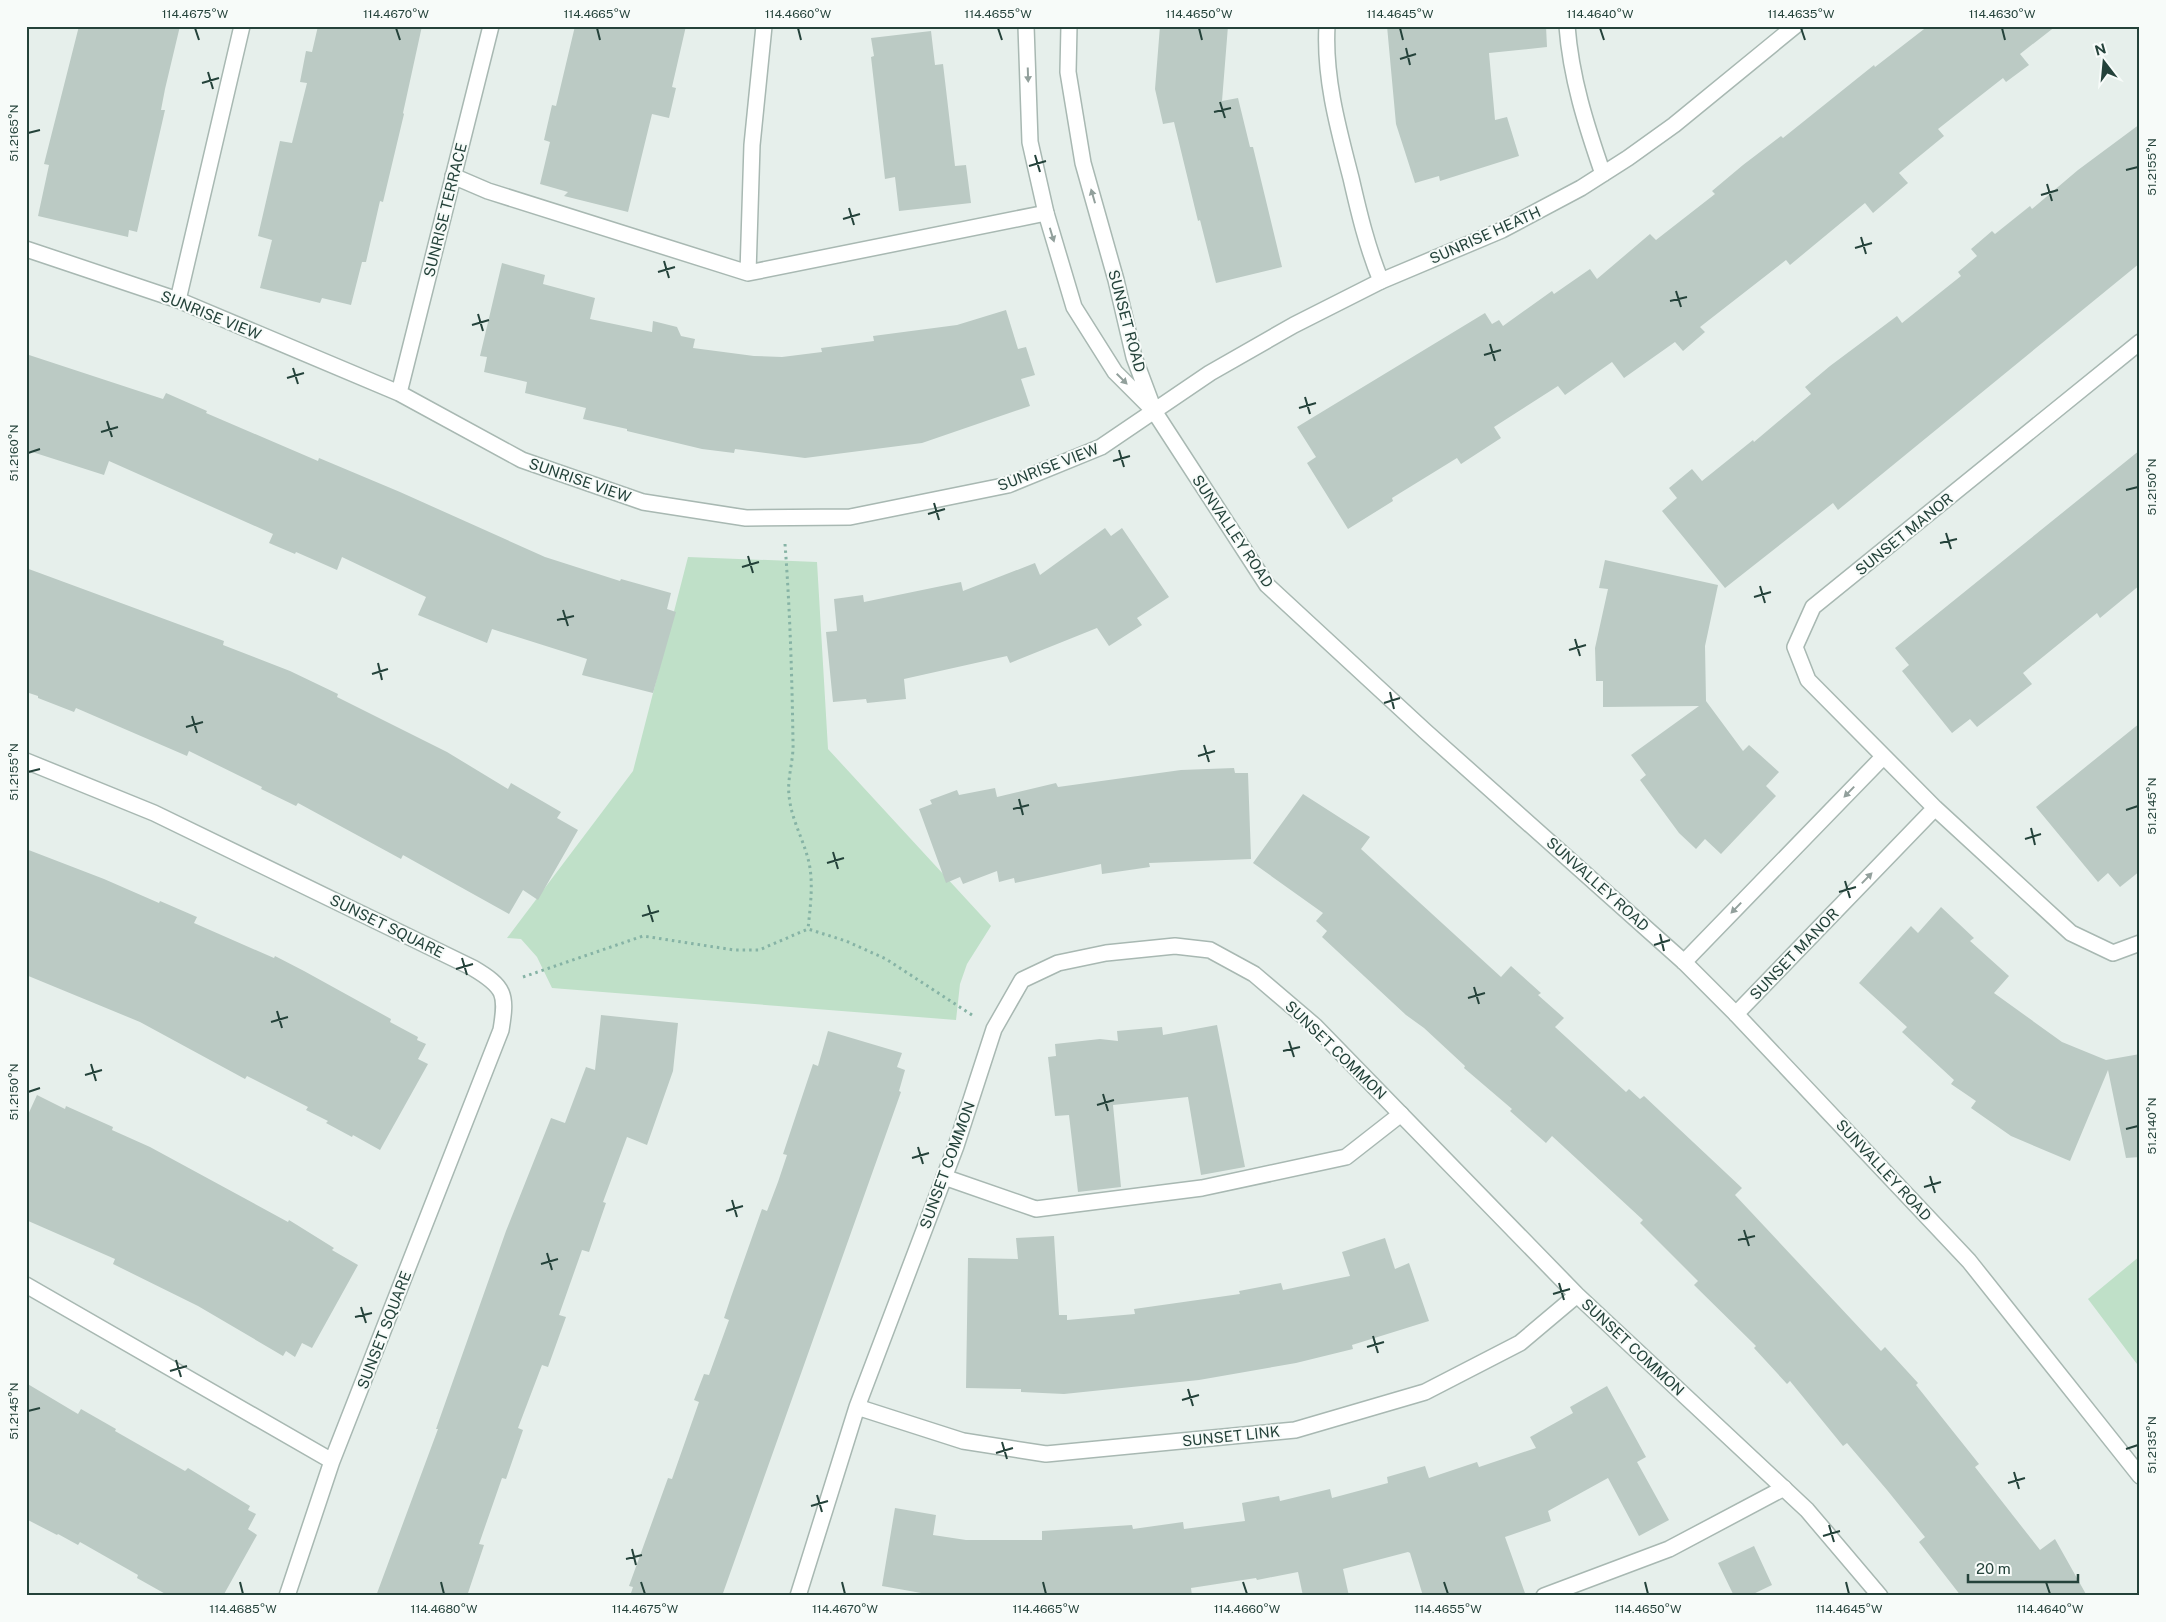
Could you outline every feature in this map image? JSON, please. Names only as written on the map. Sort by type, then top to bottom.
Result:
[{"type":"street","points":[[178,300],[242,26]]},
{"type":"street","name":"SUNRISE TERRACE","points":[[399,393],[491,26]]},
{"type":"street","points":[[748,273],[752,145],[764,26]]},
{"type":"street","name":"SUNSET ROAD","points":[[1026,26],[1030,142],[1046,213],[1074,307],[1115,372],[1154,411]]},
{"type":"street","name":"SUNSET ROAD","points":[[1069,26],[1068,72],[1083,163],[1116,280],[1134,357],[1154,411]]},
{"type":"street","points":[[1327,26],[1326,50],[1337,123],[1369,253],[1381,281]]},
{"type":"street","points":[[1567,26],[1569,54],[1581,111],[1602,174]]},
{"type":"street","name":"SUNRISE HEATH","points":[[1154,411],[1210,373],[1254,347],[1381,281],[1502,230],[1553,204],[1602,174],[1674,125],[1795,26]]},
{"type":"street","points":[[453,176],[488,191],[748,273],[1046,213]]},
{"type":"street","name":"SUNRISE VIEW","points":[[26,249],[178,300],[399,393],[522,460],[644,502],[746,518],[850,517],[1008,485],[1101,447],[1154,411]]},
{"type":"street","name":"SUNSET MANOR","points":[[2140,342],[1813,607],[1795,647],[1808,680],[1935,808],[2071,933],[2114,953],[2140,943]]},
{"type":"street","name":"SUNVALLEY ROAD","points":[[1154,411],[1267,585],[1425,731],[1684,962],[1736,1014],[1969,1260],[2140,1476]]},
{"type":"street","points":[[1684,962],[1883,757]]},
{"type":"street","name":"SUNSET SQUARE","points":[[26,761],[154,813],[474,968],[499,985],[504,1011],[501,1030],[332,1461],[287,1596]]},
{"type":"street","name":"SUNSET MANOR","points":[[1736,1014],[1935,808]]},
{"type":"street","name":"SUNSET COMMON","points":[[798,1596],[857,1407],[944,1177],[994,1029],[1022,980],[1058,962],[1106,953],[1175,946],[1210,950],[1254,974],[1315,1026],[1577,1295],[1807,1510],[1880,1596]]},
{"type":"street","points":[[944,1177],[1036,1209],[1202,1188],[1346,1157],[1401,1114]]},
{"type":"street","points":[[26,1285],[332,1461]]},
{"type":"street","name":"SUNSET LINK","points":[[857,1407],[963,1441],[1046,1454],[1295,1430],[1425,1392],[1520,1343],[1577,1295]]},
{"type":"street","points":[[1544,1596],[1669,1549],[1784,1488]]},
{"type":"path","points":[[782,518],[790,602],[793,715],[794,755],[789,793],[792,816],[802,838],[810,869],[811,897],[808,929]]},
{"type":"path","points":[[499,985],[643,936],[734,950],[759,950],[808,929],[846,941],[886,959],[994,1029]]},
{"type":"green space","points":[[688,557],[817,562],[828,749],[991,926],[967,964],[960,984],[956,1020],[552,988],[537,957],[521,939],[507,938],[633,771]]},
{"type":"green space","points":[[2140,1256],[2140,1368],[2088,1299]]},
{"type":"building","points":[[79,26],[180,26],[161,110],[165,110],[137,232],[129,230],[128,237],[38,216],[49,165],[44,164]]},
{"type":"building","points":[[318,26],[422,26],[383,202],[380,201],[366,262],[362,262],[351,305],[322,298],[320,303],[260,288],[272,240],[258,236],[280,141],[292,143],[307,83],[300,82],[306,51],[312,52]]},
{"type":"building","points":[[575,26],[686,26],[672,87],[676,88],[669,118],[652,114],[628,212],[564,196],[568,192],[540,184],[550,142],[544,140],[552,105],[556,106]]},
{"type":"building","points":[[1160,26],[1228,26],[1222,101],[1238,98],[1250,147],[1253,147],[1282,267],[1216,283],[1200,220],[1198,221],[1174,122],[1163,124],[1155,89]]},
{"type":"building","points":[[1387,26],[1546,26],[1547,47],[1489,53],[1495,120],[1507,117],[1519,156],[1440,181],[1439,176],[1415,183],[1396,124]]},
{"type":"building","points":[[1928,26],[2056,26],[2020,54],[2029,65],[2006,82],[2003,78],[1938,129],[1944,136],[1899,173],[1908,183],[1873,213],[1865,203],[1790,265],[1786,260],[1700,327],[1705,332],[1683,351],[1675,342],[1624,378],[1612,362],[1565,395],[1558,386],[1494,427],[1501,438],[1461,464],[1457,458],[1392,498],[1393,501],[1348,529],[1307,463],[1316,457],[1297,427],[1485,313],[1492,324],[1499,320],[1503,326],[1552,291],[1554,294],[1590,269],[1597,279],[1650,234],[1656,240],[1715,194],[1712,191],[1743,165],[1781,136],[1783,138],[1874,65],[1875,67]]},
{"type":"building","points":[[931,31],[935,65],[943,64],[955,166],[966,165],[971,203],[899,211],[895,177],[885,179],[871,57],[874,56],[871,38]]},
{"type":"building","points":[[2140,124],[2140,263],[1838,510],[1833,503],[1725,588],[1662,511],[1677,498],[1669,488],[1692,469],[1702,481],[1753,440],[1754,442],[1811,394],[1805,387],[1830,366],[1897,316],[1902,323],[1961,276],[1958,272],[1977,256],[1971,249],[1992,231],[1995,234],[2030,206],[2032,209],[2078,170]]},
{"type":"building","points":[[502,263],[545,275],[543,284],[595,298],[590,319],[652,332],[653,321],[677,327],[681,336],[695,339],[693,348],[754,356],[782,357],[822,352],[821,348],[874,341],[873,336],[957,325],[1006,310],[1018,349],[1026,347],[1035,375],[1021,379],[1030,406],[922,443],[805,458],[735,449],[734,453],[702,449],[627,431],[627,429],[583,419],[586,408],[525,393],[527,382],[484,372],[487,357],[480,356]]},
{"type":"building","points":[[26,354],[163,399],[166,393],[207,411],[206,413],[318,461],[319,458],[400,492],[545,557],[620,581],[621,579],[671,593],[667,609],[676,612],[653,693],[582,675],[587,659],[492,629],[487,643],[418,615],[426,597],[342,557],[337,570],[296,552],[295,554],[269,543],[273,534],[109,461],[104,475],[26,450]]},
{"type":"building","points":[[2140,450],[2140,585],[2100,618],[2097,613],[2023,673],[2032,684],[1977,727],[1970,719],[1952,733],[1902,671],[1909,665],[1895,648]]},
{"type":"building","points":[[1105,528],[1111,536],[1122,528],[1169,597],[1137,618],[1142,625],[1109,646],[1097,628],[1010,663],[1007,656],[904,679],[906,699],[867,703],[866,699],[833,702],[826,632],[837,631],[834,599],[863,595],[864,602],[961,582],[963,591],[1035,563],[1040,575]]},
{"type":"building","points":[[1605,560],[1718,585],[1705,646],[1706,701],[1743,751],[1749,745],[1779,772],[1766,786],[1776,796],[1721,854],[1705,839],[1696,849],[1679,833],[1640,780],[1646,775],[1631,755],[1699,706],[1603,707],[1603,681],[1596,681],[1595,648],[1608,589],[1599,588]]},
{"type":"building","points":[[26,568],[224,641],[223,645],[290,671],[338,694],[337,697],[447,752],[508,789],[511,783],[561,812],[557,818],[578,830],[538,900],[523,890],[509,914],[403,855],[401,859],[298,803],[296,806],[189,751],[187,756],[76,708],[74,712],[38,698],[38,696],[26,692]]},
{"type":"building","points":[[2140,723],[2140,871],[2120,887],[2108,873],[2098,882],[2036,807]]},
{"type":"building","points":[[1234,768],[1235,773],[1248,773],[1251,859],[1149,863],[1150,867],[1102,874],[1101,864],[1015,883],[1014,878],[999,882],[997,871],[963,884],[960,877],[946,883],[919,809],[932,804],[930,800],[957,790],[959,795],[995,788],[997,797],[1056,783],[1058,787],[1181,770]]},
{"type":"building","points":[[1303,794],[1370,837],[1361,849],[1501,977],[1511,966],[1541,993],[1538,995],[1564,1018],[1555,1027],[1626,1092],[1629,1089],[1640,1099],[1644,1096],[1742,1188],[1735,1195],[1881,1351],[1885,1347],[1918,1383],[1916,1385],[1979,1464],[1975,1467],[2040,1550],[2055,1539],[2087,1596],[1961,1596],[1919,1542],[1925,1537],[1887,1490],[1847,1443],[1843,1446],[1790,1381],[1787,1384],[1754,1348],[1756,1346],[1694,1285],[1698,1281],[1640,1223],[1643,1220],[1552,1136],[1546,1143],[1510,1111],[1512,1109],[1464,1068],[1465,1066],[1424,1028],[1406,1015],[1322,937],[1327,931],[1316,921],[1323,913],[1253,863]]},
{"type":"building","points":[[26,849],[197,917],[194,923],[274,958],[275,956],[391,1019],[390,1022],[418,1037],[417,1040],[426,1044],[418,1059],[428,1064],[380,1150],[326,1123],[328,1121],[306,1110],[308,1107],[247,1076],[245,1079],[140,1022],[26,975]]},
{"type":"building","points":[[1941,907],[1974,938],[1970,941],[2009,976],[1994,993],[2062,1042],[2106,1060],[2140,1054],[2140,1157],[2126,1158],[2108,1070],[2070,1161],[2011,1136],[1971,1108],[1976,1101],[1951,1084],[1954,1080],[1902,1032],[1907,1027],[1859,983],[1911,926],[1918,933]]},
{"type":"building","points":[[601,1015],[678,1023],[673,1071],[647,1145],[627,1137],[603,1202],[606,1203],[589,1252],[582,1250],[559,1315],[566,1317],[548,1367],[542,1365],[518,1428],[523,1430],[506,1479],[502,1478],[479,1544],[484,1545],[467,1596],[376,1596],[438,1429],[436,1429],[506,1231],[551,1118],[565,1123],[586,1067],[595,1070]]},
{"type":"building","points":[[1217,1025],[1245,1167],[1201,1175],[1188,1097],[1113,1105],[1121,1187],[1078,1192],[1069,1115],[1055,1116],[1048,1057],[1056,1056],[1055,1044],[1100,1039],[1118,1041],[1117,1031],[1162,1027],[1163,1035]]},
{"type":"building","points":[[828,1031],[902,1053],[897,1067],[905,1070],[899,1091],[901,1092],[722,1596],[630,1596],[633,1587],[629,1586],[668,1478],[672,1479],[699,1402],[694,1400],[704,1374],[709,1375],[729,1320],[724,1318],[731,1297],[762,1209],[767,1211],[778,1182],[787,1155],[783,1154],[813,1064],[818,1066]]},
{"type":"building","points":[[37,1095],[65,1109],[66,1106],[113,1127],[112,1130],[150,1147],[288,1222],[289,1220],[334,1248],[332,1250],[358,1265],[312,1348],[302,1343],[295,1357],[286,1351],[283,1356],[198,1306],[113,1264],[115,1259],[26,1220],[26,1119]]},
{"type":"building","points":[[1054,1236],[1059,1315],[1067,1315],[1067,1320],[1135,1314],[1134,1309],[1240,1294],[1239,1291],[1281,1283],[1283,1290],[1350,1276],[1342,1252],[1385,1238],[1395,1269],[1409,1263],[1429,1321],[1352,1345],[1353,1349],[1296,1363],[1199,1380],[1064,1394],[1021,1392],[1021,1389],[966,1388],[968,1258],[1018,1259],[1016,1238]]},
{"type":"building","points":[[26,1383],[78,1414],[81,1409],[116,1429],[115,1431],[185,1471],[188,1468],[250,1506],[248,1510],[256,1514],[248,1529],[257,1535],[223,1596],[169,1596],[137,1578],[138,1575],[80,1542],[78,1545],[26,1519]]},
{"type":"building","points":[[1607,1386],[1646,1457],[1637,1462],[1669,1520],[1639,1536],[1608,1478],[1548,1511],[1551,1521],[1505,1537],[1526,1596],[1423,1596],[1410,1553],[1408,1552],[1343,1569],[1349,1596],[1303,1596],[1298,1572],[1257,1580],[1256,1578],[1191,1588],[1192,1596],[938,1596],[882,1586],[895,1508],[936,1515],[933,1535],[966,1540],[1042,1540],[1042,1531],[1132,1525],[1133,1529],[1183,1522],[1184,1529],[1245,1521],[1242,1503],[1279,1496],[1280,1501],[1330,1489],[1332,1498],[1388,1483],[1387,1477],[1425,1466],[1429,1478],[1477,1462],[1479,1467],[1536,1448],[1530,1437],[1573,1413],[1570,1407]]},
{"type":"building","points":[[1754,1546],[1772,1585],[1749,1596],[1734,1596],[1718,1563]]}]
